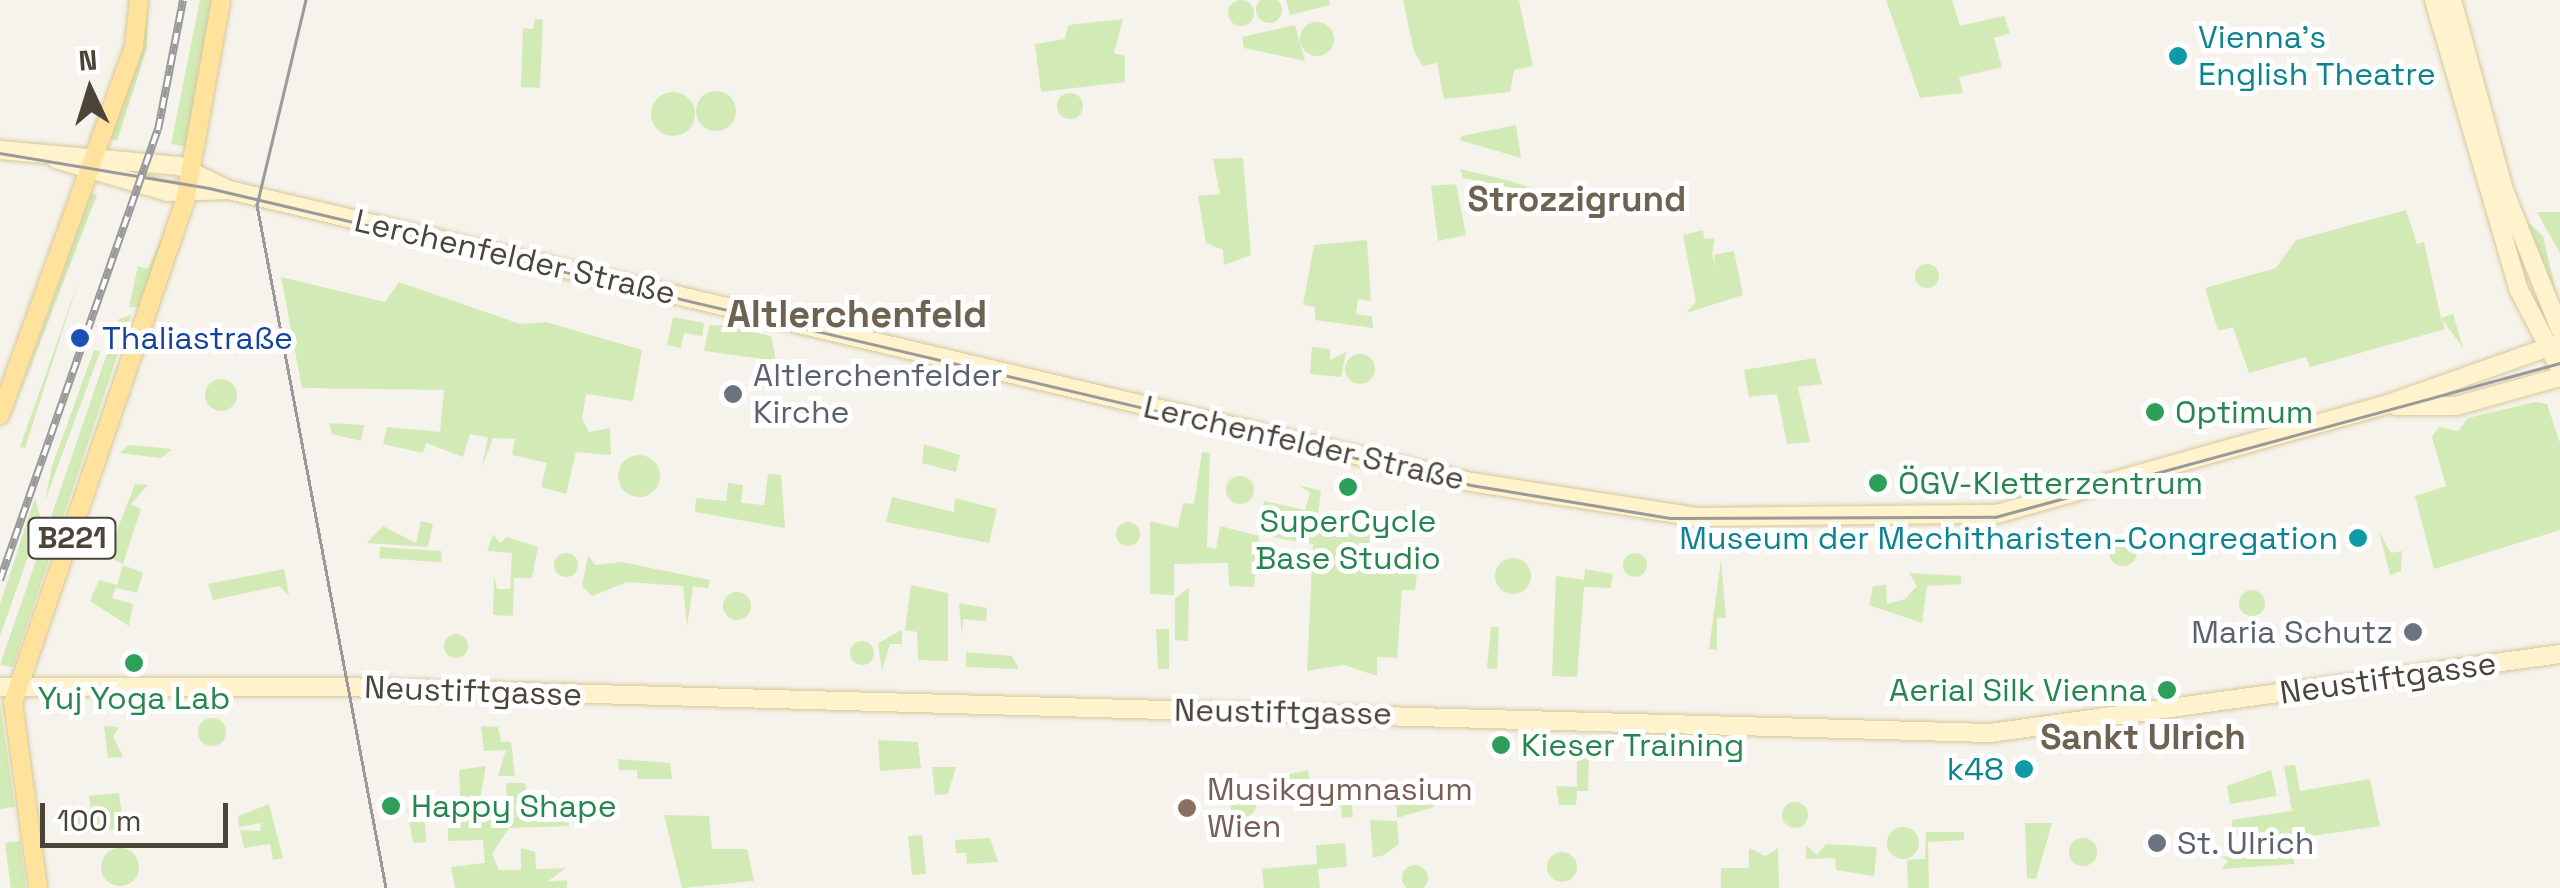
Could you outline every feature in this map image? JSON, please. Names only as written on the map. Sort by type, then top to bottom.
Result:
[{"type":"main road","points":[[0,414],[134,46],[140,0]]},
{"type":"main road","name":"B221","points":[[38,888],[14,729],[20,687],[187,194],[221,0]]},
{"type":"main road","points":[[2434,0],[2518,290],[2553,348],[2560,373]]},
{"type":"main road","points":[[2452,0],[2504,190],[2560,329]]},
{"type":"main road","points":[[0,150],[89,165],[193,169]]},
{"type":"main road","name":"Lerchenfelder Straße","points":[[89,165],[187,194],[229,190]]},
{"type":"main road","name":"Lerchenfelder Straße","points":[[193,169],[229,190],[1452,478],[1671,515],[1997,514],[2386,406],[2553,348]]},
{"type":"main road","name":"Lerchenfelder Straße","points":[[2386,406],[2456,406],[2560,373]]},
{"type":"main road","name":"Neustiftgasse","points":[[0,687],[342,687],[1990,733],[2560,654]]},
{"type":"green space","points":[[1269,-3],[1279,0],[1279,20],[1269,23],[1259,20],[1256,10],[1259,0]]},
{"type":"green space","points":[[148,0],[147,48],[117,141],[110,138]]},
{"type":"green space","points":[[200,0],[212,0],[188,147],[171,144]]},
{"type":"green space","points":[[1241,0],[1250,4],[1254,13],[1250,22],[1241,26],[1232,22],[1228,13],[1232,4]]},
{"type":"green space","points":[[1286,0],[1329,0],[1330,5],[1290,15]]},
{"type":"green space","points":[[1403,0],[1519,0],[1533,66],[1514,70],[1510,92],[1444,99],[1437,63],[1423,66],[1414,51]]},
{"type":"green space","points":[[1886,0],[1952,0],[1960,26],[2004,16],[2010,33],[1994,38],[2002,67],[1959,77],[1963,93],[1920,98]]},
{"type":"green space","points":[[535,19],[543,19],[540,88],[521,87],[523,28],[533,29]]},
{"type":"green space","points":[[1123,19],[1114,53],[1125,56],[1125,82],[1041,92],[1035,44],[1065,39],[1068,25]]},
{"type":"green space","points":[[1317,22],[1329,27],[1334,39],[1329,51],[1317,56],[1305,51],[1300,39],[1305,27]]},
{"type":"green space","points":[[1295,25],[1305,61],[1244,48],[1242,37]]},
{"type":"green space","points":[[716,91],[730,97],[736,111],[730,125],[716,131],[702,125],[696,111],[702,97]]},
{"type":"green space","points":[[673,92],[689,98],[695,114],[689,130],[673,136],[657,130],[651,114],[657,98]]},
{"type":"green space","points":[[1070,93],[1079,97],[1083,106],[1079,115],[1070,119],[1061,115],[1057,106],[1061,97]]},
{"type":"green space","points":[[1516,125],[1521,158],[1459,140],[1462,136]]},
{"type":"green space","points":[[1243,158],[1251,255],[1224,265],[1223,250],[1206,243],[1198,196],[1220,194],[1213,159]]},
{"type":"green space","points":[[1460,169],[1565,198],[1549,202],[1549,195],[1463,178]]},
{"type":"green space","points":[[1456,184],[1466,235],[1438,241],[1431,186]]},
{"type":"green space","points":[[91,193],[97,195],[12,415]]},
{"type":"green space","points":[[176,205],[140,307],[129,307],[138,266],[148,269]]},
{"type":"green space","points":[[2406,210],[2417,244],[2424,242],[2441,318],[2453,314],[2463,348],[2442,319],[2445,329],[2310,367],[2306,357],[2249,373],[2233,327],[2218,331],[2205,288],[2276,268],[2296,240]]},
{"type":"green space","points":[[2537,212],[2560,212],[2560,253],[2553,241]]},
{"type":"green space","points":[[2524,219],[2543,236],[2560,309]]},
{"type":"green space","points":[[1703,230],[1704,239],[1715,238],[1712,254],[1716,269],[1714,255],[1734,251],[1743,295],[1686,313],[1696,302],[1683,235]]},
{"type":"green space","points":[[1367,240],[1371,301],[1358,299],[1356,314],[1372,316],[1373,328],[1315,320],[1315,307],[1303,305],[1314,245]]},
{"type":"green space","points":[[1927,264],[1939,276],[1927,288],[1915,276]]},
{"type":"green space","points":[[80,277],[25,448],[20,447]]},
{"type":"green space","points":[[281,277],[385,302],[399,282],[520,324],[546,322],[642,350],[633,401],[586,394],[582,418],[589,432],[610,428],[611,455],[576,452],[566,494],[541,487],[547,463],[512,455],[515,439],[493,438],[482,467],[488,437],[470,434],[463,457],[426,443],[423,453],[383,444],[387,427],[440,432],[444,390],[302,388]]},
{"type":"green space","points":[[131,315],[13,667],[0,665],[119,319]]},
{"type":"green space","points":[[673,317],[704,323],[702,336],[684,333],[681,348],[667,345]]},
{"type":"green space","points":[[709,326],[771,336],[776,361],[704,351]]},
{"type":"green space","points":[[1312,347],[1330,349],[1330,360],[1346,352],[1341,377],[1310,374]]},
{"type":"green space","points":[[94,350],[100,352],[45,501],[52,466]]},
{"type":"green space","points":[[1360,354],[1374,363],[1375,369],[1366,383],[1360,384],[1346,375],[1345,369],[1354,355]]},
{"type":"green space","points":[[1815,358],[1822,384],[1798,387],[1810,442],[1787,444],[1777,394],[1749,397],[1744,370]]},
{"type":"green space","points":[[221,379],[232,384],[237,395],[232,406],[221,411],[210,406],[205,395],[210,384]]},
{"type":"green space","points":[[2535,402],[2547,404],[2560,443],[2560,530],[2434,569],[2415,496],[2446,486],[2432,437],[2439,427],[2458,431],[2468,418]]},
{"type":"green space","points":[[329,423],[364,425],[361,441],[332,434]]},
{"type":"green space","points":[[924,444],[960,455],[956,472],[922,463]]},
{"type":"green space","points":[[129,445],[172,449],[161,458],[120,453]]},
{"type":"green space","points":[[1202,452],[1210,453],[1207,547],[1216,549],[1220,526],[1259,536],[1254,587],[1229,586],[1228,563],[1174,564],[1174,595],[1150,594],[1150,521],[1178,528],[1183,503],[1194,504]]},
{"type":"green space","points":[[639,455],[654,461],[660,476],[654,491],[639,497],[624,491],[618,476],[624,461]]},
{"type":"green space","points":[[768,474],[781,475],[785,528],[695,512],[696,498],[726,501],[728,483],[743,485],[741,503],[764,505]]},
{"type":"green space","points":[[1240,476],[1250,480],[1254,490],[1250,500],[1240,504],[1230,500],[1226,490],[1230,480]]},
{"type":"green space","points":[[135,484],[148,485],[131,504],[141,509],[123,564],[107,556]]},
{"type":"green space","points":[[1299,485],[1321,491],[1316,528],[1371,524],[1368,561],[1418,565],[1415,590],[1402,590],[1397,658],[1377,657],[1377,676],[1344,665],[1307,671],[1313,544],[1271,537],[1273,521],[1261,519],[1264,501],[1305,510],[1310,493]]},
{"type":"green space","points":[[892,497],[954,512],[955,498],[997,509],[989,543],[886,522]]},
{"type":"green space","points":[[35,498],[41,520],[0,636],[0,604]]},
{"type":"green space","points":[[421,521],[433,524],[428,547],[367,543],[383,526],[416,543]]},
{"type":"green space","points":[[1128,522],[1137,525],[1137,543],[1128,546],[1119,543],[1116,534],[1119,525]]},
{"type":"green space","points":[[2379,531],[2391,553],[2402,551],[2401,571],[2390,575]]},
{"type":"green space","points":[[493,534],[500,543],[507,537],[538,547],[532,578],[514,578],[513,616],[493,615],[494,576],[497,589],[510,589],[512,553],[487,551]]},
{"type":"green space","points":[[2123,538],[2133,542],[2137,552],[2133,562],[2123,566],[2113,562],[2109,552],[2113,542]]},
{"type":"green space","points":[[380,547],[442,551],[441,562],[379,558]]},
{"type":"green space","points":[[566,553],[575,556],[575,574],[566,577],[557,574],[554,565],[557,556]]},
{"type":"green space","points":[[1635,553],[1647,565],[1635,577],[1623,565]]},
{"type":"green space","points":[[588,555],[595,565],[621,562],[710,580],[708,588],[693,587],[687,627],[683,586],[627,582],[592,596],[582,586]]},
{"type":"green space","points":[[1513,558],[1526,563],[1531,576],[1526,589],[1513,594],[1500,589],[1495,576],[1500,563]]},
{"type":"green space","points":[[1721,560],[1726,618],[1717,618],[1717,650],[1709,649]]},
{"type":"green space","points":[[123,565],[143,573],[137,593],[116,588],[112,598],[133,604],[129,626],[90,601],[99,580],[117,585]]},
{"type":"green space","points":[[284,569],[289,596],[279,586],[213,600],[208,584]]},
{"type":"green space","points":[[1585,569],[1613,574],[1611,588],[1584,587],[1577,677],[1552,676],[1556,576],[1584,580]]},
{"type":"green space","points":[[1909,573],[1961,576],[1961,584],[1927,586],[1922,623],[1869,605],[1873,586],[1886,585],[1887,604],[1905,599],[1917,586]]},
{"type":"green space","points":[[911,585],[948,593],[948,661],[918,660],[917,632],[905,630]]},
{"type":"green space","points":[[1189,587],[1188,641],[1175,640],[1175,599]]},
{"type":"green space","points":[[2252,590],[2261,594],[2265,603],[2261,612],[2252,616],[2243,612],[2239,603],[2243,594]]},
{"type":"green space","points":[[737,592],[747,596],[751,606],[747,616],[737,620],[727,616],[723,606],[727,596]]},
{"type":"green space","points":[[959,603],[987,608],[986,621],[963,619],[962,637]]},
{"type":"green space","points":[[1491,627],[1499,627],[1497,669],[1487,668]]},
{"type":"green space","points":[[1156,629],[1169,629],[1169,669],[1158,669]]},
{"type":"green space","points":[[902,630],[902,644],[890,644],[882,670],[878,643]]},
{"type":"green space","points":[[456,634],[465,637],[465,655],[456,658],[447,655],[444,646],[447,637]]},
{"type":"green space","points":[[862,641],[874,653],[862,665],[850,653]]},
{"type":"green space","points":[[966,652],[1012,656],[1019,669],[966,667]]},
{"type":"green space","points":[[0,704],[15,807],[0,809]]},
{"type":"green space","points":[[212,718],[222,722],[226,732],[222,742],[212,746],[202,742],[198,732],[202,722]]},
{"type":"green space","points":[[104,726],[119,727],[113,736],[123,757],[108,758]]},
{"type":"green space","points":[[481,726],[498,727],[501,742],[511,742],[515,776],[498,776],[506,750],[484,751]]},
{"type":"green space","points":[[878,740],[918,742],[921,768],[880,771]]},
{"type":"green space","points":[[1577,758],[1589,758],[1588,791],[1577,791],[1576,805],[1559,805],[1556,786],[1577,787]]},
{"type":"green space","points":[[618,759],[670,763],[672,779],[637,779],[637,770],[619,770]]},
{"type":"green space","points":[[2295,765],[2300,791],[2370,779],[2380,826],[2292,839],[2294,864],[2221,869],[2228,861],[2221,857],[2274,853],[2259,836],[2285,830],[2232,835],[2232,820],[2292,811],[2284,766]]},
{"type":"green space","points":[[486,766],[480,799],[489,807],[507,806],[506,783],[525,783],[529,817],[568,816],[569,826],[509,828],[492,854],[499,870],[521,870],[521,848],[535,852],[536,869],[566,868],[547,882],[567,880],[567,888],[455,888],[451,867],[485,863],[483,840],[448,841],[448,808],[461,807],[459,770]]},
{"type":"green space","points":[[932,767],[956,767],[948,794],[935,795]]},
{"type":"green space","points":[[1308,770],[1310,787],[1339,785],[1341,797],[1351,797],[1353,817],[1342,818],[1341,805],[1288,803],[1286,775]]},
{"type":"green space","points":[[2271,770],[2277,796],[2230,804],[2227,786]]},
{"type":"green space","points":[[1432,781],[1434,807],[1397,818],[1396,801],[1420,799],[1419,782]]},
{"type":"green space","points":[[1243,791],[1252,795],[1256,804],[1252,813],[1243,817],[1234,813],[1230,804],[1234,795]]},
{"type":"green space","points":[[119,793],[124,828],[76,834],[77,818],[92,814],[89,796]]},
{"type":"green space","points":[[1795,802],[1804,806],[1808,815],[1804,824],[1795,828],[1786,824],[1782,815],[1786,806]]},
{"type":"green space","points":[[269,804],[283,858],[273,860],[270,844],[244,848],[240,830],[260,831],[261,823],[239,827],[238,816]]},
{"type":"green space","points":[[407,809],[424,809],[426,842],[413,843]]},
{"type":"green space","points":[[664,815],[709,816],[712,849],[747,849],[754,881],[682,888]]},
{"type":"green space","points":[[1370,820],[1397,821],[1399,844],[1382,856],[1373,857]]},
{"type":"green space","points":[[2025,823],[2052,823],[2036,879],[2027,878]]},
{"type":"green space","points":[[1903,827],[1914,832],[1919,843],[1914,854],[1903,859],[1892,854],[1887,843],[1892,832]]},
{"type":"green space","points":[[1926,832],[1964,832],[1964,840],[1928,842],[1929,888],[1908,888],[1907,860],[1925,859]]},
{"type":"green space","points":[[922,835],[926,874],[912,875],[908,836]]},
{"type":"green space","points":[[990,838],[998,862],[967,864],[966,853],[956,853],[955,840]]},
{"type":"green space","points":[[2083,838],[2093,842],[2097,852],[2093,862],[2083,866],[2073,862],[2069,852],[2073,842]]},
{"type":"green space","points":[[20,841],[26,888],[11,888],[5,843]]},
{"type":"green space","points":[[1345,843],[1347,867],[1318,869],[1320,888],[1264,888],[1262,869],[1317,864],[1316,845]]},
{"type":"green space","points":[[1826,844],[1877,847],[1874,876],[1836,870],[1835,858],[1806,859],[1806,845],[1817,855]]},
{"type":"green space","points":[[120,848],[133,854],[139,867],[133,880],[120,886],[107,880],[101,867],[107,854]]},
{"type":"green space","points":[[1749,848],[1765,856],[1778,848],[1779,888],[1721,888],[1721,868],[1749,868]]},
{"type":"green space","points":[[1562,852],[1573,856],[1577,867],[1573,878],[1562,882],[1551,878],[1547,867],[1551,856]]},
{"type":"green space","points":[[1415,865],[1424,869],[1428,878],[1424,887],[1415,891],[1406,887],[1402,878],[1406,869]]},
{"type":"tram line","points":[[306,0],[257,205],[386,888]]},
{"type":"tram line","points":[[0,153],[209,188],[1471,485],[1671,518],[1995,517],[2560,363]]},
{"type":"railway","points":[[0,580],[158,130],[183,0]]},
{"type":"place","name":"Vienna's English Theatre","points":[[2178,56]]},
{"type":"place","name":"Thaliastraße","points":[[80,338]]},
{"type":"place","name":"Altlerchenfelder Kirche","points":[[733,394]]},
{"type":"place","name":"Optimum","points":[[2155,412]]},
{"type":"place","name":"ÖGV-Kletterzentrum","points":[[1878,483]]},
{"type":"place","name":"SuperCycle Base Studio","points":[[1348,487]]},
{"type":"place","name":"Museum der Mechitharisten-Congregation","points":[[2358,538]]},
{"type":"place","name":"Maria Schutz","points":[[2413,632]]},
{"type":"place","name":"Yuj Yoga Lab","points":[[134,663]]},
{"type":"place","name":"Aerial Silk Vienna","points":[[2167,690]]},
{"type":"place","name":"Kieser Training","points":[[1501,745]]},
{"type":"place","name":"k48","points":[[2024,769]]},
{"type":"place","name":"Happy Shape","points":[[391,806]]},
{"type":"place","name":"Musikgymnasium Wien","points":[[1187,808]]},
{"type":"place","name":"St. Ulrich","points":[[2157,843]]},
{"type":"district","name":"Strozzigrund","points":[[1577,199]]},
{"type":"district","name":"Altlerchenfeld","points":[[857,315]]},
{"type":"district","name":"Sankt Ulrich","points":[[2143,737]]}]
